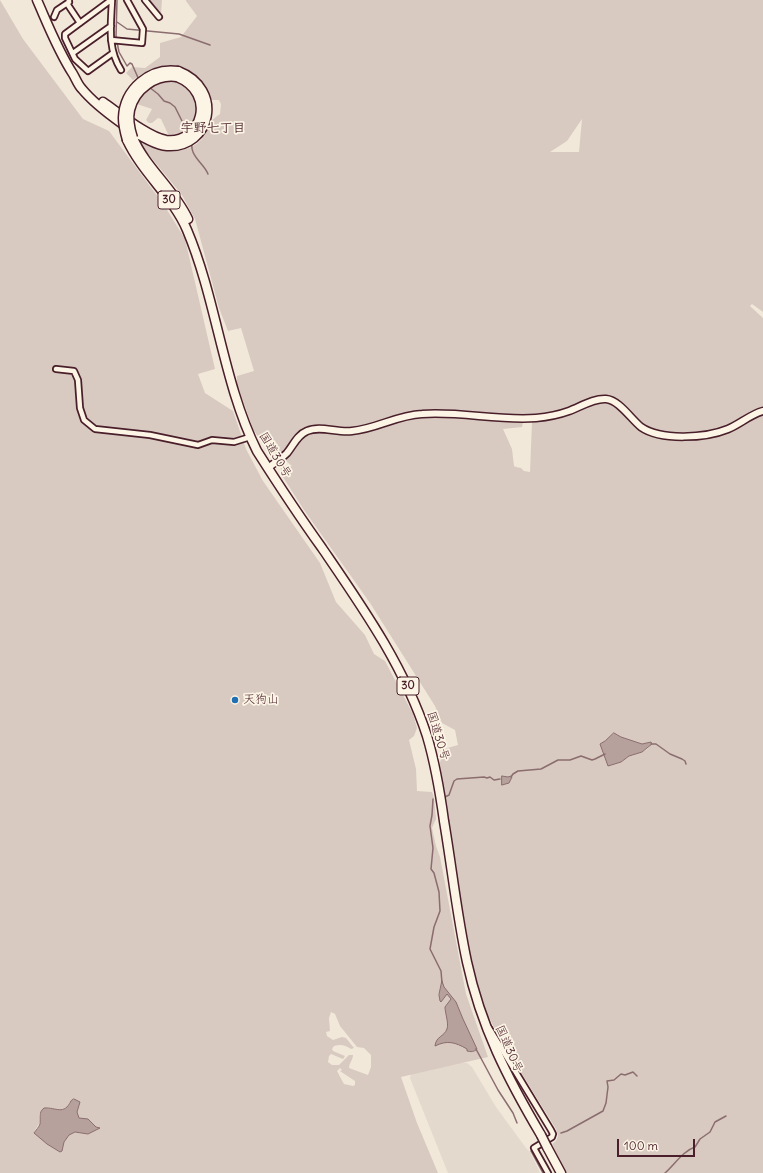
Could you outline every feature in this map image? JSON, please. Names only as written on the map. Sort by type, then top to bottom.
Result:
[{"type":"highway","name":"国道30号","points":[[37,0],[61,53],[75,77],[102,102],[146,131],[159,138],[174,143],[186,135],[193,133],[200,118],[200,98],[190,84],[177,74],[154,80],[142,88],[133,102],[130,115],[130,125],[130,139],[149,166],[176,199],[187,217],[196,243],[200,266],[238,406],[250,436],[268,468],[373,623],[402,674],[419,714],[434,761],[466,961],[485,1027],[511,1084],[561,1173]]},
{"type":"street","points":[[111,0],[65,34],[65,38],[76,59],[88,71],[113,53]]},
{"type":"street","points":[[111,0],[111,26],[115,41],[113,53],[121,70]]},
{"type":"street","points":[[115,41],[142,43],[143,30],[127,0]]},
{"type":"street","points":[[146,0],[159,17]]},
{"type":"street","points":[[69,1],[68,6],[80,23]]},
{"type":"street","points":[[54,18],[57,10],[69,1]]},
{"type":"street","points":[[73,54],[111,26]]},
{"type":"street","points":[[56,369],[74,371],[78,380],[80,408],[84,420],[95,429],[150,435],[198,445],[212,440],[234,442],[250,436]]},
{"type":"street","points":[[268,468],[283,456],[298,438],[307,431],[318,429],[340,432],[353,431],[403,417],[422,414],[536,418],[559,415],[595,401],[607,399],[616,403],[640,426],[654,434],[669,436],[700,436],[715,434],[763,411]]},
{"type":"street","points":[[485,1027],[490,1028],[553,1134],[534,1148],[548,1173]]},
{"type":"shaded area","points":[[0,0],[23,39],[83,119],[109,131],[164,205],[185,239],[215,369],[198,374],[205,393],[233,411],[246,449],[263,481],[320,563],[336,602],[365,635],[374,654],[385,661],[413,714],[417,728],[414,736],[409,740],[416,769],[417,791],[432,792],[434,798],[436,819],[432,828],[440,857],[466,994],[488,1057],[401,1077],[417,1123],[438,1173],[0,1173]],"holes":[[[331,1012],[335,1014],[340,1026],[357,1047],[364,1048],[371,1055],[371,1067],[368,1075],[349,1068],[353,1055],[349,1055],[339,1065],[332,1065],[328,1062],[331,1054],[343,1059],[345,1056],[333,1051],[332,1049],[334,1046],[341,1045],[351,1049],[354,1048],[346,1038],[342,1037],[333,1040],[327,1036],[326,1032],[330,1031],[329,1018]],[[340,1068],[342,1070],[340,1071],[355,1081],[355,1085],[344,1084],[337,1071]],[[70,1102],[78,1106],[77,1112],[79,1118],[99,1128],[88,1134],[75,1132],[69,1135],[64,1142],[62,1151],[34,1132],[40,1122],[39,1114],[48,1108],[61,1110],[69,1105]]]},
{"type":"shaded area","points":[[148,0],[162,0],[161,14],[154,9]]},
{"type":"shaded area","points":[[763,0],[763,312],[752,304],[750,306],[763,318],[763,1173],[566,1173],[551,1145],[556,1141],[558,1136],[556,1129],[496,1032],[490,1019],[485,1014],[473,972],[439,766],[444,749],[458,745],[455,730],[442,723],[435,706],[370,603],[304,510],[281,474],[281,468],[292,466],[285,460],[281,451],[275,454],[268,452],[253,429],[237,384],[237,376],[254,371],[241,328],[228,331],[219,308],[195,219],[182,195],[144,149],[139,139],[158,149],[176,151],[187,149],[202,139],[210,123],[220,114],[221,104],[219,100],[210,100],[198,78],[186,69],[170,65],[162,66],[143,73],[133,80],[126,73],[132,67],[145,68],[160,57],[160,43],[181,37],[197,16],[186,1]],"holes":[[[582,119],[579,152],[550,152],[567,141]],[[523,422],[532,422],[530,472],[514,466],[512,449],[503,429],[522,427]],[[617,734],[621,737],[642,744],[651,742],[652,744],[646,750],[629,756],[621,762],[600,744]]]},
{"type":"shaded area","points":[[171,80],[186,86],[196,101],[197,109],[191,124],[185,130],[168,134],[161,119],[158,118],[152,123],[149,123],[146,120],[152,109],[137,104],[143,95],[155,85]]},
{"type":"shaded area","points":[[614,733],[642,744],[651,742],[652,744],[642,752],[629,756],[621,762],[608,766],[600,744]]},
{"type":"shaded area","points":[[502,776],[512,777],[509,783],[502,785]]},
{"type":"shaded area","points":[[442,981],[444,987],[456,1002],[477,1049],[475,1051],[467,1051],[467,1049],[455,1043],[447,1042],[435,1046],[438,1038],[446,1032],[448,1024],[445,1007],[451,999],[447,994],[441,1002],[440,1001],[439,995]]},
{"type":"shaded area","points":[[455,1062],[467,1063],[472,1067],[496,1107],[530,1152],[540,1173],[448,1173],[410,1078],[411,1073]]},
{"type":"shaded area","points":[[74,1099],[80,1102],[77,1112],[79,1118],[88,1119],[96,1127],[100,1128],[88,1134],[75,1132],[69,1135],[64,1142],[62,1151],[60,1152],[47,1144],[34,1133],[40,1124],[40,1113],[44,1108],[63,1110]]},
{"type":"waterway","points":[[117,0],[116,37],[119,52],[127,66],[130,63],[132,64],[139,80]]},
{"type":"waterway","points":[[117,22],[127,29],[179,34],[210,45]]},
{"type":"waterway","points":[[149,87],[164,101],[175,107],[187,131]]},
{"type":"waterway","points":[[192,142],[194,155],[208,174]]},
{"type":"waterway","points":[[651,744],[656,744],[670,754],[682,759],[686,764]]},
{"type":"waterway","points":[[511,777],[518,771],[541,769],[558,760],[570,760],[581,756],[592,760],[605,754]]},
{"type":"waterway","points":[[445,797],[449,795],[454,781],[457,779],[484,777],[490,777],[494,780],[500,779]]},
{"type":"waterway","points":[[433,799],[430,826],[433,848],[431,869],[434,873],[439,892],[440,911],[434,927],[430,949],[441,971],[442,983]]},
{"type":"waterway","points":[[476,1049],[498,1090],[513,1113],[517,1123]]},
{"type":"waterway","points":[[561,1133],[603,1111],[606,1103],[608,1087],[607,1081],[614,1080],[621,1074],[625,1075],[633,1072],[637,1076]]},
{"type":"waterway","points":[[665,1173],[683,1155],[695,1147],[700,1139],[710,1132],[715,1122],[726,1116]]},
{"type":"waterway","points":[[531,1151],[543,1173]]},
{"type":"place","name":"天狗山","points":[[235,700]]},
{"type":"district","name":"宇野七丁目","points":[[213,128]]}]
